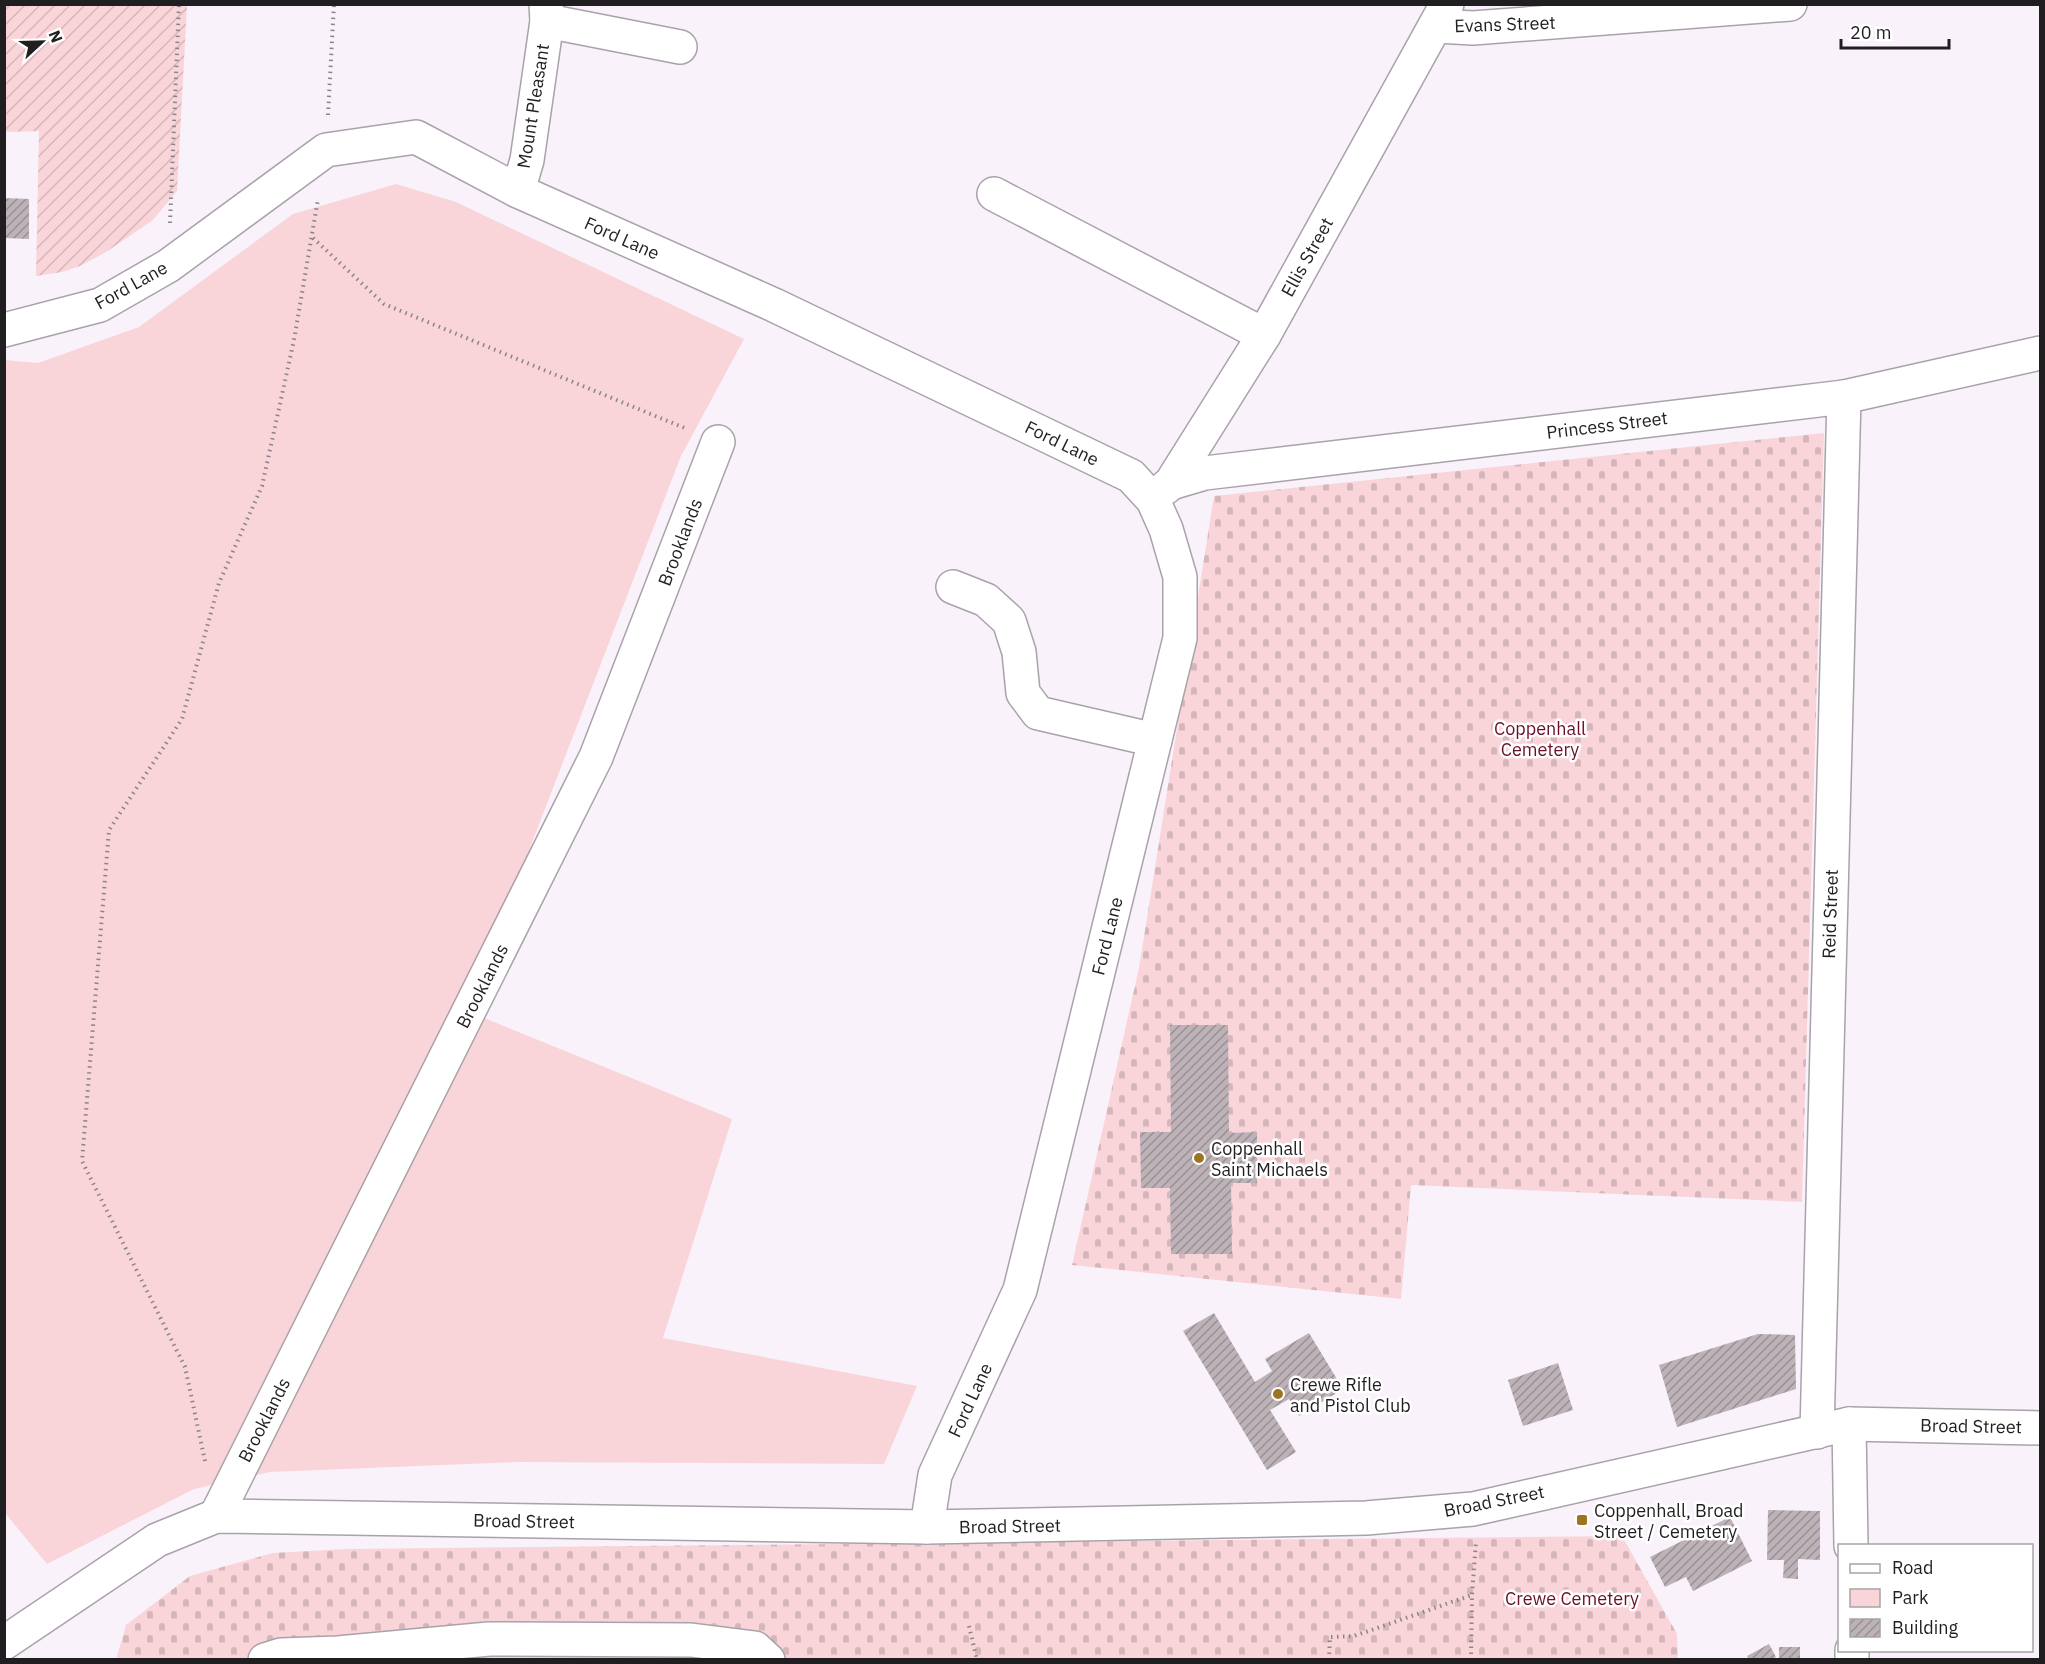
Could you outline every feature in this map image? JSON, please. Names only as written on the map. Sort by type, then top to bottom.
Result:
[{"type":"street","name":"Evans Street","points":[[1442,15],[1473,28],[1790,4]]},
{"type":"street","name":"Mount Pleasant","points":[[518,191],[527,160],[547,13],[680,47]]},
{"type":"street","name":"Ellis Street","points":[[1162,492],[1264,335],[1442,15]]},
{"type":"street","name":"Ford Lane","points":[[4,330],[100,305],[168,266],[326,150],[416,137],[518,191],[774,305],[1162,492],[1166,529],[1180,577],[1180,638],[1020,1290],[935,1475],[927,1527]]},
{"type":"street","points":[[994,194],[1264,335]]},
{"type":"street","name":"Princess Street","points":[[1162,492],[1205,472],[1844,397],[2040,353]]},
{"type":"street","name":"Reid Street","points":[[1817,1432],[1844,397]]},
{"type":"street","name":"Brooklands","points":[[216,1516],[596,757],[718,442]]},
{"type":"street","points":[[953,587],[986,600],[1009,621],[1019,652],[1023,693],[1038,713],[1155,740]]},
{"type":"street","points":[[1849,1424],[1851,1544]]},
{"type":"street","name":"Broad Street","points":[[4,1643],[156,1540],[216,1516],[927,1527],[1366,1518],[1473,1509],[1849,1424],[2040,1428]]},
{"type":"street","points":[[265,1659],[281,1655],[338,1653],[489,1639],[691,1640],[755,1648],[768,1659]]},
{"type":"path","points":[[168,266],[180,4]]},
{"type":"path","points":[[216,1516],[185,1367],[82,1161],[109,830],[183,719],[219,583],[262,486],[294,339],[326,150],[334,4]]},
{"type":"path","points":[[313,237],[384,304],[718,442]]},
{"type":"path","points":[[1471,1659],[1476,1537],[1473,1509]]},
{"type":"path","points":[[1329,1659],[1330,1637],[1354,1636],[1472,1595]]},
{"type":"path","points":[[969,1626],[977,1659]]},
{"type":"green space","points":[[4,5],[187,5],[177,191],[153,220],[106,252],[80,266],[62,272],[36,276],[39,131],[5,132]]},
{"type":"green space","points":[[396,184],[456,202],[744,339],[681,456],[467,1011],[732,1119],[663,1338],[917,1386],[884,1464],[518,1462],[270,1472],[194,1489],[47,1564],[5,1513],[4,360],[38,363],[139,327],[293,214]]},
{"type":"green space","name":"Coppenhall Cemetery","points":[[1824,433],[1802,1202],[1411,1185],[1401,1299],[1072,1265],[1139,968],[1214,496]]},
{"type":"green space","name":"Crewe Cemetery","points":[[1622,1536],[1677,1634],[1678,1660],[116,1660],[126,1625],[190,1576],[273,1553],[346,1549]]},
{"type":"building","points":[[5,198],[29,199],[29,239],[5,238]]},
{"type":"building","name":"Coppenhall Saint Michaels","points":[[1170,1025],[1228,1025],[1229,1133],[1257,1132],[1257,1183],[1231,1183],[1232,1254],[1171,1254],[1170,1188],[1141,1188],[1140,1132],[1171,1132]]},
{"type":"building","name":"Crewe Rifle and Pistol Club","points":[[1214,1313],[1255,1382],[1272,1371],[1265,1359],[1309,1333],[1343,1389],[1299,1416],[1289,1399],[1270,1410],[1296,1452],[1267,1470],[1183,1331]]},
{"type":"building","points":[[1758,1334],[1795,1335],[1796,1389],[1677,1427],[1659,1365]]},
{"type":"building","points":[[1558,1363],[1573,1410],[1523,1426],[1508,1380]]},
{"type":"building","points":[[1768,1510],[1820,1511],[1820,1560],[1798,1559],[1798,1579],[1783,1578],[1784,1560],[1767,1560]]},
{"type":"building","points":[[1730,1517],[1752,1561],[1693,1591],[1686,1577],[1665,1587],[1650,1557]]},
{"type":"building","points":[[1769,1644],[1776,1657],[1771,1660],[1749,1660],[1747,1656]]},
{"type":"building","points":[[1779,1647],[1800,1647],[1800,1660],[1779,1660]]},
{"type":"place","name":"Coppenhall Saint Michaels","points":[[1199,1158]]},
{"type":"place","name":"Crewe Rifle and Pistol Club","points":[[1278,1394]]},
{"type":"place","name":"Coppenhall, Broad Street / Cemetery","points":[[1582,1520]]}]
